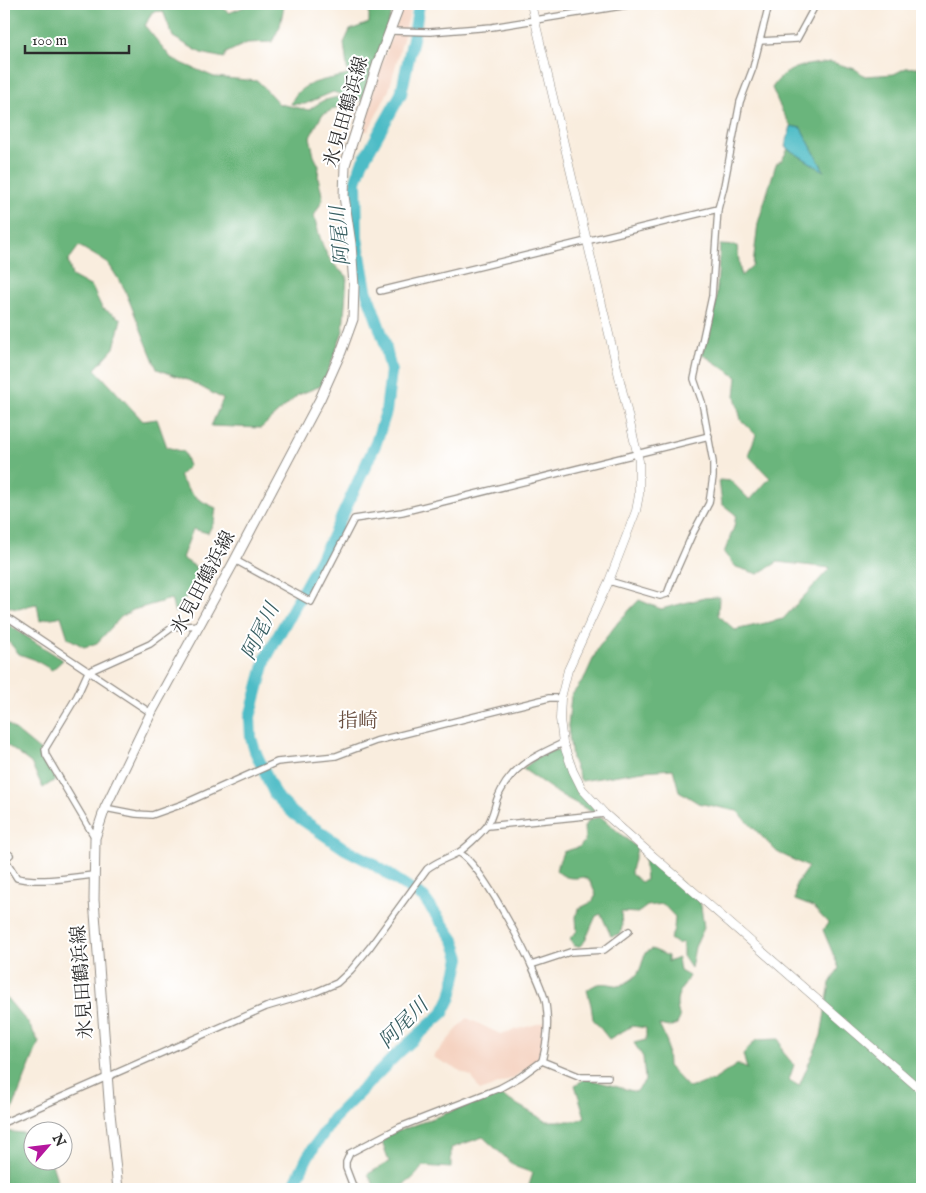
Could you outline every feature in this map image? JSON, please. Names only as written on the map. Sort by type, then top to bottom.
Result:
[{"type":"main road","name":"氷見田鶴浜線","points":[[118,1189],[107,1077],[93,875],[95,838],[105,808],[151,713],[320,399],[341,352],[353,319],[354,286],[351,244],[344,196],[345,166],[400,4]]},
{"type":"street","points":[[531,4],[638,453],[639,475],[636,511],[609,581],[568,670],[561,698],[560,719],[563,743],[573,771],[582,789],[605,814],[922,1091]]},
{"type":"street","points":[[390,32],[423,32],[492,27],[634,4]]},
{"type":"street","points":[[609,581],[660,596],[667,594],[692,535],[709,503],[713,462],[702,402],[694,379],[712,296],[718,209],[740,102],[760,42],[769,4]]},
{"type":"street","points":[[760,42],[797,39],[816,4]]},
{"type":"street","points":[[380,291],[718,209]]},
{"type":"street","points":[[235,560],[311,602],[354,519],[402,512],[709,436]]},
{"type":"street","points":[[4,615],[151,713]]},
{"type":"street","points":[[95,838],[46,755],[45,749],[77,696],[88,672],[150,644],[173,627],[200,625]]},
{"type":"street","points":[[105,808],[152,815],[183,804],[278,762],[336,756],[417,730],[549,698],[561,698]]},
{"type":"street","points":[[5,1122],[266,1007],[316,992],[337,983],[370,947],[422,876],[435,863],[459,853],[488,826],[506,781],[521,765],[533,757],[563,743]]},
{"type":"street","points":[[488,826],[605,814]]},
{"type":"street","points":[[354,1189],[346,1168],[346,1162],[350,1153],[400,1127],[500,1088],[520,1077],[542,1061],[548,1037],[546,1004],[538,980],[483,878],[464,855],[459,853]]},
{"type":"street","points":[[10,855],[5,859],[17,878],[25,880],[93,875]]},
{"type":"street","points":[[531,965],[570,952],[604,950],[629,931]]},
{"type":"street","points":[[542,1061],[581,1077],[608,1076]]},
{"type":"shaded area","points":[[404,4],[412,6],[389,90],[368,131],[361,131],[379,72]]},
{"type":"shaded area","points":[[467,1018],[500,1034],[544,1022],[544,1043],[536,1062],[513,1078],[480,1091],[472,1077],[433,1057]]},
{"type":"green space","points":[[4,4],[219,4],[229,13],[251,4],[280,4],[284,6],[280,26],[272,42],[247,43],[226,53],[224,58],[201,53],[173,37],[163,11],[152,12],[145,26],[172,59],[214,77],[258,81],[279,104],[309,110],[322,101],[337,97],[347,102],[322,115],[310,137],[314,156],[319,166],[318,177],[323,199],[314,216],[321,242],[328,257],[347,276],[343,331],[323,385],[298,395],[261,428],[211,426],[223,399],[190,381],[157,369],[124,288],[108,263],[79,246],[68,261],[72,276],[92,287],[102,308],[121,319],[114,348],[95,369],[143,421],[157,419],[167,447],[184,452],[189,466],[179,476],[194,496],[216,508],[214,522],[208,533],[193,529],[182,558],[196,567],[195,583],[175,613],[171,599],[133,610],[121,617],[97,643],[84,647],[68,638],[61,616],[40,621],[37,604],[17,609],[4,604]]},
{"type":"green space","points":[[369,4],[395,4],[361,101],[333,92],[305,104],[291,104],[300,90],[307,86],[323,80],[348,75],[344,43],[350,30],[369,23]]},
{"type":"green space","points":[[831,62],[855,69],[865,76],[894,74],[906,68],[922,67],[922,1189],[492,1189],[528,1188],[533,1173],[516,1167],[483,1137],[451,1148],[451,1168],[423,1166],[413,1178],[403,1185],[376,1189],[368,1174],[389,1162],[382,1142],[388,1135],[490,1097],[502,1096],[546,1121],[576,1121],[585,1117],[575,1085],[585,1079],[636,1092],[645,1081],[643,1057],[634,1043],[646,1040],[646,1028],[632,1026],[609,1039],[593,1019],[587,990],[599,984],[619,986],[631,980],[637,974],[645,953],[652,949],[668,956],[668,962],[678,958],[680,971],[689,976],[677,1000],[680,1018],[677,1024],[669,1027],[659,1025],[667,1042],[668,1066],[689,1088],[714,1080],[738,1064],[747,1069],[743,1054],[756,1040],[779,1039],[783,1052],[794,1065],[789,1080],[799,1086],[821,1036],[830,983],[839,968],[823,930],[828,923],[813,907],[795,900],[796,884],[808,867],[777,852],[737,811],[698,803],[679,791],[673,769],[643,771],[581,781],[572,759],[568,726],[571,696],[584,679],[598,648],[619,621],[639,600],[661,609],[704,598],[719,597],[718,615],[735,630],[783,619],[830,568],[778,562],[758,574],[736,567],[724,553],[734,527],[736,515],[722,504],[719,480],[731,481],[750,500],[770,478],[748,455],[756,435],[741,420],[735,396],[737,377],[702,354],[716,303],[720,245],[737,246],[741,276],[753,265],[758,223],[776,164],[782,160],[788,149],[824,171],[801,128],[791,126],[772,88],[778,80],[791,70],[805,65]]},
{"type":"green space","points":[[4,622],[63,660],[52,670],[33,659],[19,654],[4,636]]},
{"type":"green space","points":[[4,721],[42,752],[55,780],[43,788],[31,763],[4,743]]},
{"type":"green space","points":[[555,750],[561,750],[575,785],[596,811],[592,812],[559,794],[523,769],[537,757]]},
{"type":"green space","points":[[601,817],[637,848],[631,874],[641,882],[646,880],[644,858],[649,856],[698,897],[704,928],[695,947],[691,968],[683,956],[683,942],[677,944],[670,939],[674,929],[675,917],[663,904],[647,906],[638,913],[621,912],[622,927],[620,934],[611,936],[601,914],[596,916],[585,941],[580,946],[574,946],[570,938],[577,931],[576,917],[578,909],[592,902],[596,895],[590,881],[584,877],[569,878],[556,870],[563,852],[579,847],[585,841],[584,827],[590,819]]},
{"type":"green space","points":[[4,995],[28,1023],[39,1042],[4,1131]]},
{"type":"green space","points":[[4,1131],[22,1133],[22,1170],[54,1170],[60,1189],[4,1189]]},
{"type":"water","points":[[791,126],[801,128],[824,171],[785,147]]},
{"type":"waterway","name":"阿尾川","points":[[292,1189],[308,1156],[333,1119],[398,1053],[443,1013],[451,997],[460,958],[454,940],[424,898],[370,862],[345,849],[294,814],[275,795],[255,751],[251,738],[250,717],[266,658],[331,540],[376,443],[386,412],[391,371],[384,340],[366,290],[357,238],[356,181],[362,163],[401,94],[419,4]]},
{"type":"district","name":"指崎","points":[[358,721]]}]
